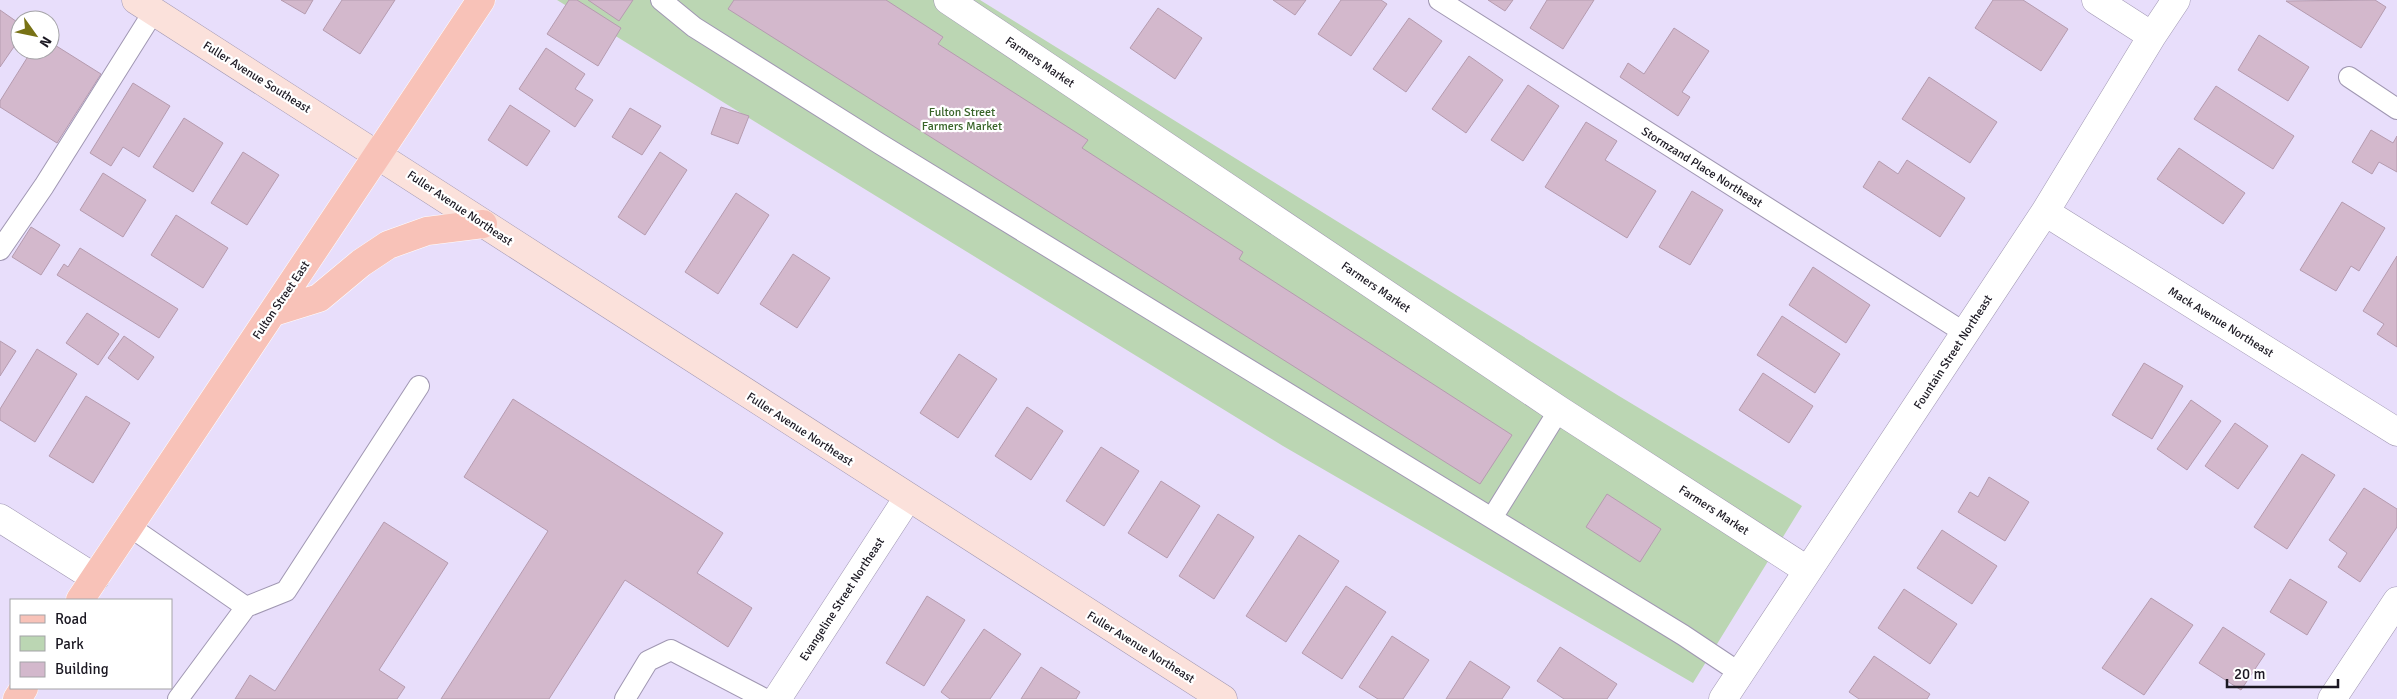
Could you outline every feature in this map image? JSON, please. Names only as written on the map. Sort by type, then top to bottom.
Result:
[{"type":"main road","name":"Fulton Street East","points":[[81,599],[481,0]]},
{"type":"main road","name":"Fuller Avenue Southeast","points":[[145,6],[379,154]]},
{"type":"main road","name":"Fuller Avenue Northeast","points":[[379,154],[483,224],[907,498],[1223,699]]},
{"type":"main road","points":[[274,312],[319,298],[361,263],[388,245],[427,231],[483,224]]},
{"type":"street","name":"Farmers Market","points":[[948,0],[1559,410],[1807,570]]},
{"type":"street","points":[[2096,0],[2152,36]]},
{"type":"street","name":"Fountain Street Northeast","points":[[1722,699],[2045,212],[2176,0]]},
{"type":"street","name":"Mack Avenue Northeast","points":[[2045,212],[2397,432]]},
{"type":"street","name":"Evangeline Street Northeast","points":[[777,699],[907,498]]},
{"type":"street","points":[[0,518],[95,578]]},
{"type":"street","points":[[2332,699],[2397,601]]},
{"type":"lane","points":[[661,0],[694,27],[872,138],[1740,672]]},
{"type":"lane","name":"Stormzand Place Northeast","points":[[1439,0],[1965,334]]},
{"type":"lane","points":[[0,250],[44,186],[145,6]]},
{"type":"lane","points":[[2349,76],[2397,109]]},
{"type":"lane","points":[[178,699],[246,607],[286,591],[419,386]]},
{"type":"lane","points":[[1492,518],[1559,410]]},
{"type":"lane","points":[[129,526],[246,607]]},
{"type":"lane","points":[[625,699],[648,661],[671,650],[765,699]]},
{"type":"green space","name":"Fulton Street Farmers Market","points":[[557,0],[980,0],[1619,396],[1802,506],[1693,683],[1283,446]]},
{"type":"building","points":[[281,0],[313,0],[305,14]]},
{"type":"building","points":[[342,0],[395,0],[360,54],[323,30]]},
{"type":"building","points":[[569,0],[577,0],[621,28],[598,66],[547,34]]},
{"type":"building","points":[[588,0],[633,0],[619,21]]},
{"type":"building","points":[[734,0],[886,0],[943,37],[938,44],[1088,140],[1082,148],[1243,252],[1239,259],[1512,435],[1480,484],[728,9]]},
{"type":"building","points":[[1273,0],[1306,0],[1295,15]]},
{"type":"building","points":[[1341,0],[1381,0],[1387,4],[1351,56],[1318,34]]},
{"type":"building","points":[[1488,0],[1513,0],[1505,11]]},
{"type":"building","points":[[1547,0],[1594,0],[1563,49],[1530,28]]},
{"type":"building","points":[[1993,0],[2023,0],[2068,29],[2041,71],[1975,28]]},
{"type":"building","points":[[2375,0],[2386,7],[2361,48],[2286,1]]},
{"type":"building","points":[[1158,8],[1202,38],[1175,79],[1130,48]]},
{"type":"building","points":[[0,10],[10,17],[10,52],[0,67]]},
{"type":"building","points":[[1409,18],[1442,41],[1406,92],[1373,69]]},
{"type":"building","points":[[1674,28],[1709,51],[1682,92],[1690,97],[1678,116],[1620,77],[1628,63],[1644,74]]},
{"type":"building","points":[[2259,35],[2309,67],[2288,101],[2238,70]]},
{"type":"building","points":[[60,48],[101,74],[57,143],[0,107],[0,101],[26,60],[60,60]]},
{"type":"building","points":[[546,48],[585,74],[575,89],[593,100],[575,127],[519,89]]},
{"type":"building","points":[[1469,56],[1503,80],[1466,133],[1432,109]]},
{"type":"building","points":[[1929,77],[1997,122],[1970,163],[1902,119]]},
{"type":"building","points":[[133,83],[170,106],[139,157],[123,147],[111,166],[90,153]]},
{"type":"building","points":[[1528,85],[1559,106],[1523,161],[1491,140]]},
{"type":"building","points":[[2216,86],[2294,136],[2273,169],[2194,119]]},
{"type":"building","points":[[510,105],[550,131],[527,166],[488,140]]},
{"type":"building","points":[[721,107],[749,116],[738,144],[711,134]]},
{"type":"building","points":[[630,108],[661,126],[642,155],[612,137]]},
{"type":"building","points":[[184,118],[223,143],[193,192],[153,167]]},
{"type":"building","points":[[1586,122],[1617,141],[1605,160],[1656,191],[1627,238],[1545,187]]},
{"type":"building","points":[[2371,130],[2393,143],[2397,136],[2397,172],[2379,162],[2372,174],[2352,162]]},
{"type":"building","points":[[2179,148],[2245,193],[2223,224],[2157,179]]},
{"type":"building","points":[[243,152],[279,175],[247,225],[211,203]]},
{"type":"building","points":[[660,152],[687,170],[645,235],[618,217]]},
{"type":"building","points":[[1907,160],[1965,198],[1940,237],[1863,187],[1879,161],[1898,174]]},
{"type":"building","points":[[103,173],[146,200],[123,237],[80,210]]},
{"type":"building","points":[[1692,191],[1723,210],[1690,265],[1659,247]]},
{"type":"building","points":[[736,193],[769,215],[718,294],[685,272]]},
{"type":"building","points":[[2342,202],[2385,228],[2359,271],[2351,266],[2336,291],[2300,270]]},
{"type":"building","points":[[176,215],[228,248],[203,288],[151,255]]},
{"type":"building","points":[[31,227],[60,245],[41,275],[12,257]]},
{"type":"building","points":[[80,248],[178,309],[159,338],[57,275],[64,264],[68,267]]},
{"type":"building","points":[[793,254],[830,278],[797,328],[760,304]]},
{"type":"building","points":[[2397,256],[2397,347],[2377,334],[2384,324],[2363,311]]},
{"type":"building","points":[[1813,267],[1870,305],[1846,343],[1789,305]]},
{"type":"building","points":[[87,313],[119,334],[98,365],[66,343]]},
{"type":"building","points":[[1782,316],[1840,354],[1815,393],[1757,355]]},
{"type":"building","points":[[124,336],[154,357],[138,380],[108,358]]},
{"type":"building","points":[[0,341],[16,351],[0,376]]},
{"type":"building","points":[[37,349],[77,374],[35,442],[0,420],[0,409]]},
{"type":"building","points":[[959,354],[997,379],[958,438],[920,413]]},
{"type":"building","points":[[2144,363],[2183,386],[2152,439],[2112,415]]},
{"type":"building","points":[[1763,373],[1813,406],[1789,443],[1739,410]]},
{"type":"building","points":[[86,396],[130,423],[93,483],[49,456]]},
{"type":"building","points":[[513,399],[723,533],[697,573],[752,608],[728,647],[625,580],[549,699],[441,699],[548,531],[464,477]]},
{"type":"building","points":[[2191,400],[2221,421],[2187,470],[2157,449]]},
{"type":"building","points":[[1027,407],[1063,431],[1031,480],[995,456]]},
{"type":"building","points":[[2235,423],[2268,446],[2238,489],[2205,466]]},
{"type":"building","points":[[1101,447],[1139,471],[1104,526],[1066,501]]},
{"type":"building","points":[[2302,454],[2335,475],[2287,549],[2254,527]]},
{"type":"building","points":[[1989,477],[2029,502],[2005,541],[1958,512],[1970,492],[1978,497]]},
{"type":"building","points":[[1161,481],[1200,506],[1167,558],[1128,533]]},
{"type":"building","points":[[2364,488],[2397,509],[2397,527],[2360,582],[2338,567],[2347,553],[2329,540]]},
{"type":"building","points":[[1607,494],[1661,529],[1640,562],[1586,527]]},
{"type":"building","points":[[1218,514],[1254,537],[1214,599],[1179,576]]},
{"type":"building","points":[[384,522],[448,563],[379,670],[405,687],[397,699],[235,699],[250,675],[275,691]]},
{"type":"building","points":[[1942,530],[1997,566],[1972,604],[1917,568]]},
{"type":"building","points":[[1299,535],[1339,561],[1286,642],[1246,616]]},
{"type":"building","points":[[2290,579],[2327,602],[2307,635],[2270,612]]},
{"type":"building","points":[[1346,586],[1386,612],[1342,679],[1302,653]]},
{"type":"building","points":[[1904,589],[1957,624],[1930,664],[1878,628]]},
{"type":"building","points":[[927,596],[965,620],[924,686],[886,663]]},
{"type":"building","points":[[2151,598],[2193,625],[2144,695],[2102,668]]},
{"type":"building","points":[[2223,627],[2265,654],[2241,690],[2199,663]]},
{"type":"building","points":[[984,629],[1021,654],[990,699],[950,699],[941,692]]},
{"type":"building","points":[[1392,636],[1429,660],[1403,699],[1378,699],[1359,687]]},
{"type":"building","points":[[1560,647],[1617,684],[1607,699],[1564,699],[1537,681]]},
{"type":"building","points":[[1874,656],[1930,694],[1927,699],[1859,699],[1849,692]]},
{"type":"building","points":[[1470,661],[1510,687],[1502,699],[1446,699]]},
{"type":"building","points":[[1041,667],[1080,692],[1076,699],[1021,699]]}]
